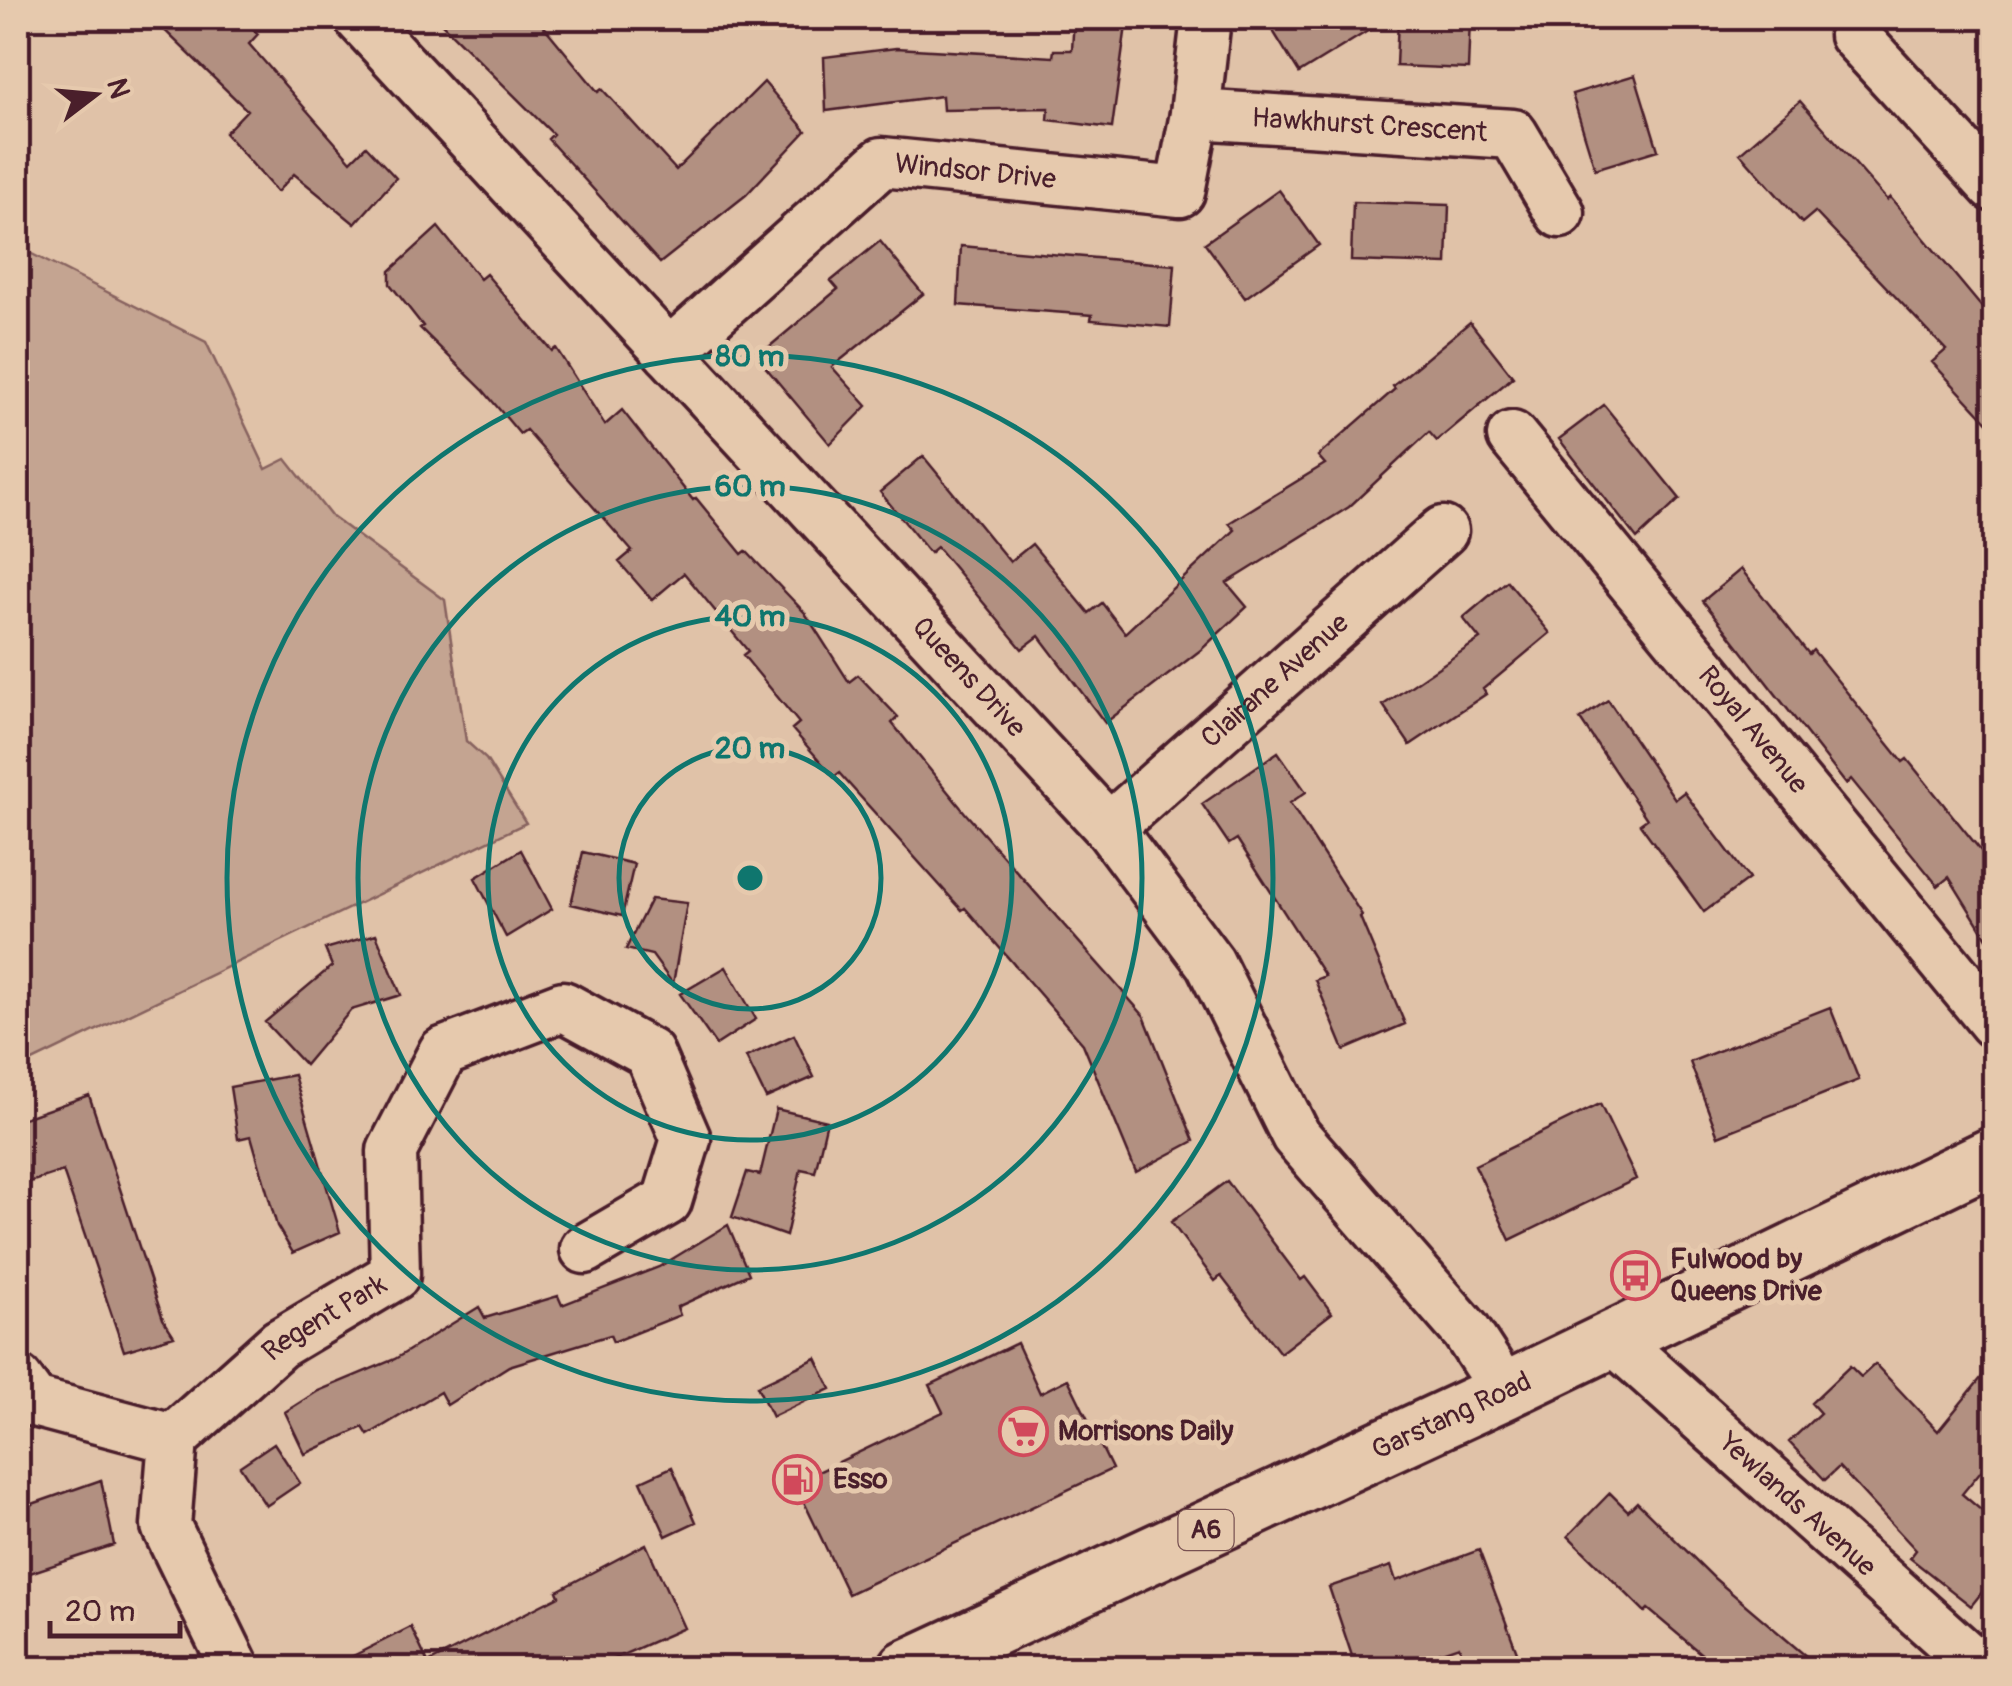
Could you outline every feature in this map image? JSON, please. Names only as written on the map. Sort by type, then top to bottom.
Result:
[{"type":"highway","name":"Garstang Road","points":[[932,1663],[1994,1155]]},
{"type":"street","name":"Queens Drive","points":[[359,18],[1109,828],[1210,963],[1296,1136],[1466,1331],[1504,1391]]},
{"type":"street","name":"Windsor Drive","points":[[669,352],[882,162],[1180,192],[1195,114],[1206,18]]},
{"type":"street","points":[[1856,18],[1854,35],[1994,187]]},
{"type":"street","name":"Hawkhurst Crescent","points":[[1195,114],[1513,134],[1560,212]]},
{"type":"street","name":"Royal Avenue","points":[[1512,436],[1994,1023]]},
{"type":"street","name":"Clairane Avenue","points":[[1109,828],[1443,531]]},
{"type":"street","name":"Regent Park","points":[[174,1439],[279,1344],[395,1274],[392,1151],[444,1052],[563,1006],[649,1053],[686,1139],[667,1201],[584,1248]]},
{"type":"street","name":"Yewlands Avenue","points":[[1613,1339],[1980,1668]]},
{"type":"street","points":[[18,1380],[34,1402],[174,1439],[166,1526],[236,1668]]},
{"type":"shaded area","points":[[18,247],[206,342],[266,469],[286,459],[331,516],[445,600],[466,741],[486,759],[526,823],[18,1068]]},
{"type":"building","points":[[152,18],[243,18],[258,34],[249,44],[351,161],[366,146],[396,178],[355,224],[294,174],[277,192],[225,133],[247,110]]},
{"type":"building","points":[[436,18],[537,18],[598,92],[602,89],[676,170],[764,82],[806,131],[746,195],[660,263],[548,139],[553,134]]},
{"type":"building","points":[[1074,18],[1127,18],[1112,128],[1048,120],[1049,108],[943,110],[942,96],[826,111],[824,57],[896,48],[1053,57],[1054,50],[1072,50]]},
{"type":"building","points":[[1265,18],[1389,18],[1299,73]]},
{"type":"building","points":[[1398,18],[1470,18],[1468,69],[1396,66]]},
{"type":"building","points":[[1635,75],[1658,150],[1595,169],[1572,94]]},
{"type":"building","points":[[1800,101],[1887,200],[1890,197],[1994,322],[1994,429],[1932,362],[1946,350],[1815,212],[1802,223],[1740,153]]},
{"type":"building","points":[[1279,190],[1319,245],[1245,298],[1205,243]]},
{"type":"building","points":[[1353,202],[1449,205],[1447,264],[1351,261]]},
{"type":"building","points":[[438,227],[480,279],[486,274],[552,351],[556,348],[605,425],[622,410],[693,500],[696,498],[742,554],[746,551],[805,613],[849,682],[858,675],[898,717],[892,723],[966,814],[1144,1016],[1194,1141],[1136,1172],[1083,1044],[965,908],[962,910],[839,773],[834,777],[792,729],[799,723],[743,655],[748,651],[684,573],[652,600],[619,562],[632,551],[526,430],[520,434],[483,390],[420,328],[423,326],[390,284],[390,271]]},
{"type":"building","points":[[880,241],[923,294],[832,367],[867,406],[830,444],[757,357],[838,289],[831,281]]},
{"type":"building","points":[[961,246],[1175,265],[1170,327],[1091,320],[1092,315],[958,305]]},
{"type":"building","points":[[1470,322],[1513,377],[1437,441],[1429,432],[1349,507],[1227,583],[1247,607],[1202,649],[1105,723],[1039,636],[1022,649],[937,547],[930,553],[880,492],[923,456],[1010,562],[1032,544],[1089,613],[1102,603],[1125,633],[1235,530],[1229,523],[1325,464],[1318,456]]},
{"type":"building","points":[[1604,405],[1680,499],[1637,539],[1559,439]]},
{"type":"building","points":[[1741,569],[1809,654],[1813,650],[1903,762],[1907,759],[1994,867],[1994,950],[1949,877],[1938,886],[1851,779],[1846,784],[1703,601]]},
{"type":"building","points":[[1507,581],[1550,633],[1483,689],[1486,694],[1410,745],[1383,705],[1480,639],[1463,618]]},
{"type":"building","points":[[1608,700],[1675,799],[1684,792],[1749,879],[1704,912],[1640,824],[1647,819],[1580,719]]},
{"type":"building","points":[[1278,752],[1306,792],[1290,803],[1362,915],[1405,1024],[1344,1050],[1315,980],[1325,976],[1237,839],[1229,844],[1202,804]]},
{"type":"building","points":[[521,850],[552,909],[506,937],[475,878]]},
{"type":"building","points":[[583,852],[634,864],[622,916],[571,904]]},
{"type":"building","points":[[651,899],[687,903],[673,984],[652,955],[626,949]]},
{"type":"building","points":[[376,934],[401,995],[351,1010],[305,1065],[265,1022],[332,966],[325,949]]},
{"type":"building","points":[[726,967],[756,1019],[716,1045],[680,994]]},
{"type":"building","points":[[1830,1007],[1859,1080],[1718,1136],[1690,1062]]},
{"type":"building","points":[[794,1035],[814,1077],[766,1098],[746,1057]]},
{"type":"building","points":[[294,1075],[340,1232],[293,1253],[277,1226],[251,1136],[238,1139],[230,1087]]},
{"type":"building","points":[[89,1095],[163,1319],[174,1336],[124,1351],[63,1171],[18,1186],[18,1120]]},
{"type":"building","points":[[1600,1104],[1636,1179],[1510,1240],[1475,1165]]},
{"type":"building","points":[[776,1109],[827,1121],[815,1172],[801,1169],[786,1236],[732,1217],[747,1172],[760,1175]]},
{"type":"building","points":[[1227,1181],[1301,1280],[1305,1277],[1332,1313],[1280,1353],[1221,1276],[1215,1281],[1171,1222]]},
{"type":"building","points":[[728,1225],[749,1274],[677,1307],[680,1315],[613,1342],[610,1335],[509,1366],[447,1405],[440,1392],[368,1435],[363,1427],[305,1454],[285,1412],[318,1391],[395,1359],[479,1307],[485,1318],[558,1296],[562,1305],[659,1267]]},
{"type":"building","points":[[1017,1343],[1040,1393],[1068,1379],[1112,1469],[848,1594],[795,1483],[943,1412],[930,1385]]},
{"type":"building","points":[[816,1358],[831,1389],[772,1417],[757,1386]]},
{"type":"building","points":[[1994,1362],[1994,1455],[1962,1494],[1994,1521],[1994,1577],[1971,1606],[1910,1558],[1916,1550],[1839,1467],[1825,1480],[1789,1442],[1820,1413],[1811,1403],[1850,1366],[1861,1377],[1875,1364],[1938,1431]]},
{"type":"building","points":[[274,1443],[300,1483],[266,1506],[240,1466]]},
{"type":"building","points":[[672,1467],[696,1522],[666,1536],[641,1481]]},
{"type":"building","points":[[101,1480],[114,1545],[18,1577],[18,1509]]},
{"type":"building","points":[[1610,1493],[1628,1511],[1637,1502],[1714,1578],[1820,1668],[1718,1668],[1648,1609],[1645,1612],[1568,1536]]},
{"type":"building","points":[[646,1544],[684,1628],[593,1668],[329,1668],[411,1627],[428,1663],[559,1596],[557,1591]]},
{"type":"building","points":[[1479,1550],[1523,1668],[1467,1668],[1459,1646],[1395,1668],[1356,1668],[1329,1587],[1391,1566],[1396,1581]]},
{"type":"place","name":"Fulwood by Queens Drive","points":[[1635,1275]]},
{"type":"place","name":"Morrisons Daily","points":[[1023,1431]]},
{"type":"place","name":"Esso","points":[[798,1479]]}]
